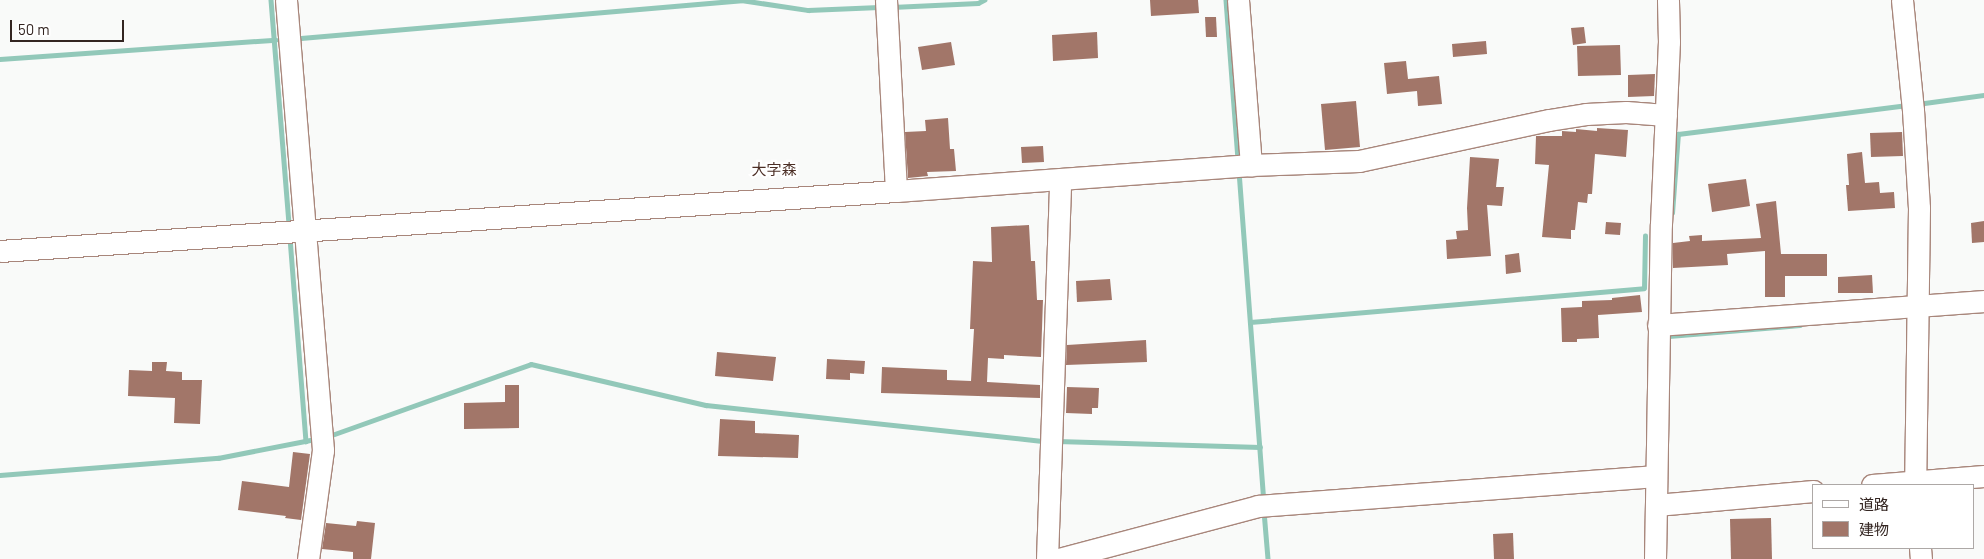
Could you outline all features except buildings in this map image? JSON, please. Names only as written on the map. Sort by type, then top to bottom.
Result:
[{"type":"street","points":[[286,0],[303,230],[323,450],[308,559]]},
{"type":"street","points":[[1238,0],[1240,166]]},
{"type":"street","points":[[1655,559],[1658,325],[1669,42],[1668,0]]},
{"type":"street","points":[[1902,0],[1913,103],[1919,208],[1916,313],[1920,482]]},
{"type":"street","points":[[887,6],[896,191]]},
{"type":"street","points":[[0,251],[1240,166],[1359,161],[1549,120],[1586,114],[1626,112],[1666,115]]},
{"type":"street","points":[[1047,559],[1060,179]]},
{"type":"street","points":[[1658,325],[1916,313],[1984,301]]},
{"type":"street","points":[[1059,559],[1263,506],[1656,476]]},
{"type":"street","points":[[1888,484],[1984,476]]},
{"type":"street","points":[[1656,504],[1812,491]]},
{"type":"waterway","points":[[271,0],[289,225]]},
{"type":"waterway","points":[[301,38],[741,0],[808,10],[879,7]]},
{"type":"waterway","points":[[892,7],[978,3],[984,0]]},
{"type":"waterway","points":[[1226,0],[1238,161]]},
{"type":"waterway","points":[[0,59],[275,40]]},
{"type":"waterway","points":[[1917,104],[1984,95]]},
{"type":"waterway","points":[[1672,213],[1678,134],[1907,105]]},
{"type":"waterway","points":[[1239,171],[1264,500]]},
{"type":"waterway","points":[[1250,322],[1644,288],[1645,236]]},
{"type":"waterway","points":[[290,238],[306,441]]},
{"type":"waterway","points":[[1669,336],[1800,325]]},
{"type":"waterway","points":[[329,436],[531,364],[706,405],[1044,441]]},
{"type":"waterway","points":[[0,475],[218,458],[316,439]]},
{"type":"waterway","points":[[1057,441],[1260,447]]},
{"type":"waterway","points":[[1264,511],[1268,559]]},
{"type":"district","name":"大字森","points":[[774,170]]}]
